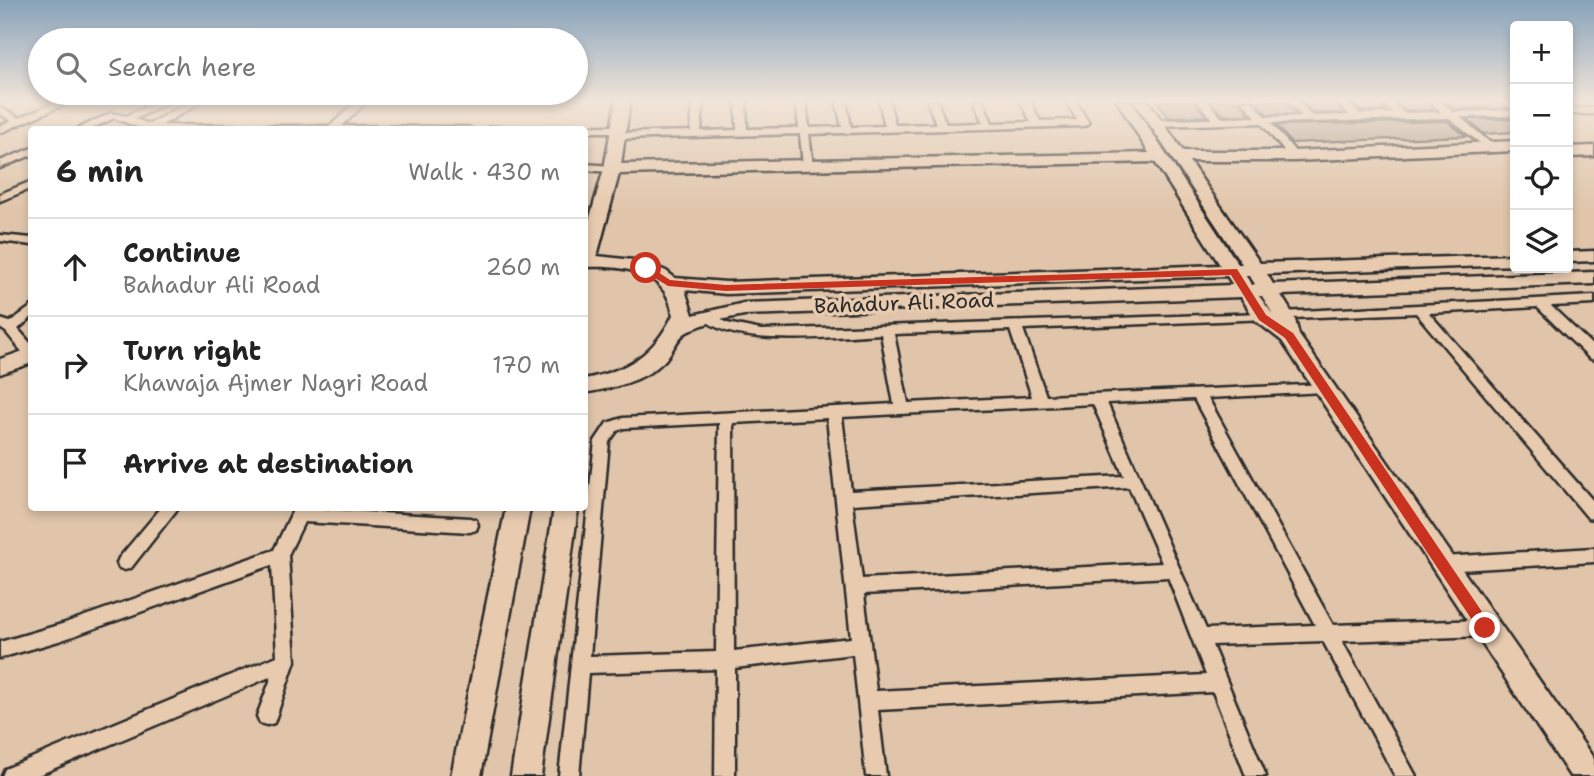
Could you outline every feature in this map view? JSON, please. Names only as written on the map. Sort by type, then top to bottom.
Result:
[{"type":"main road","points":[[588,254],[612,169],[617,137]]},
{"type":"main road","points":[[1148,137],[1251,281],[1588,776]]},
{"type":"main road","points":[[1166,137],[1183,161],[1251,281]]},
{"type":"main road","points":[[1573,144],[1594,142]]},
{"type":"main road","points":[[1183,161],[1510,146]]},
{"type":"main road","points":[[1573,152],[1594,151]]},
{"type":"main road","points":[[1183,161],[1302,164],[1510,155]]},
{"type":"main road","points":[[612,169],[1161,157]]},
{"type":"main road","points":[[1573,257],[1594,256]]},
{"type":"main road","name":"Bahadur Ali Road","points":[[678,328],[706,316],[744,309],[1251,281],[1510,260]]},
{"type":"main road","points":[[588,261],[618,261],[646,268],[668,282],[677,292],[683,315],[678,328],[659,356],[631,374],[609,382],[588,385]]},
{"type":"main road","name":"Bahadur Ali Road","points":[[668,282],[726,288],[1594,278]]},
{"type":"main road","points":[[0,367],[28,356]]},
{"type":"main road","points":[[466,776],[517,511]]},
{"type":"main road","points":[[526,776],[566,511]]},
{"type":"street","points":[[805,137],[808,166]]},
{"type":"street","points":[[1278,137],[1294,156]]},
{"type":"street","points":[[1477,137],[1489,147]]},
{"type":"street","points":[[0,165],[28,153]]},
{"type":"street","points":[[588,167],[612,169]]},
{"type":"street","points":[[2,197],[28,186]]},
{"type":"street","points":[[2,197],[28,197]]},
{"type":"street","points":[[0,238],[28,242]]},
{"type":"street","points":[[706,316],[723,327],[761,334],[1279,323],[1418,308],[1594,300]]},
{"type":"street","points":[[1540,303],[1594,355]]},
{"type":"street","points":[[1418,308],[1594,513]]},
{"type":"street","points":[[28,312],[5,326],[28,351]]},
{"type":"street","points":[[1016,327],[1040,401]]},
{"type":"street","points":[[887,330],[902,409]]},
{"type":"street","points":[[569,776],[602,442],[612,427],[623,423],[1324,387]]},
{"type":"street","points":[[1198,393],[1406,776]]},
{"type":"street","points":[[1098,398],[1173,570],[1256,776]]},
{"type":"street","points":[[834,413],[876,776]]},
{"type":"street","points":[[725,776],[726,419]]},
{"type":"street","points":[[844,498],[1134,481]]},
{"type":"street","points":[[125,563],[168,511]]},
{"type":"street","points":[[267,716],[286,661],[280,555],[300,511],[470,525]]},
{"type":"street","points":[[0,650],[62,632],[280,555]]},
{"type":"street","points":[[1443,564],[1594,555]]},
{"type":"street","points":[[854,587],[1173,570]]},
{"type":"street","points":[[1200,637],[1485,628]]},
{"type":"street","points":[[581,665],[726,660],[861,645]]},
{"type":"street","points":[[12,776],[286,661]]},
{"type":"street","points":[[867,701],[1220,683]]},
{"type":"building","points":[[1286,137],[1436,137],[1291,143]]},
{"type":"route","points":[[646,268],[668,282],[726,288],[1234,272],[1263,317],[1289,336],[1485,628]]}]
